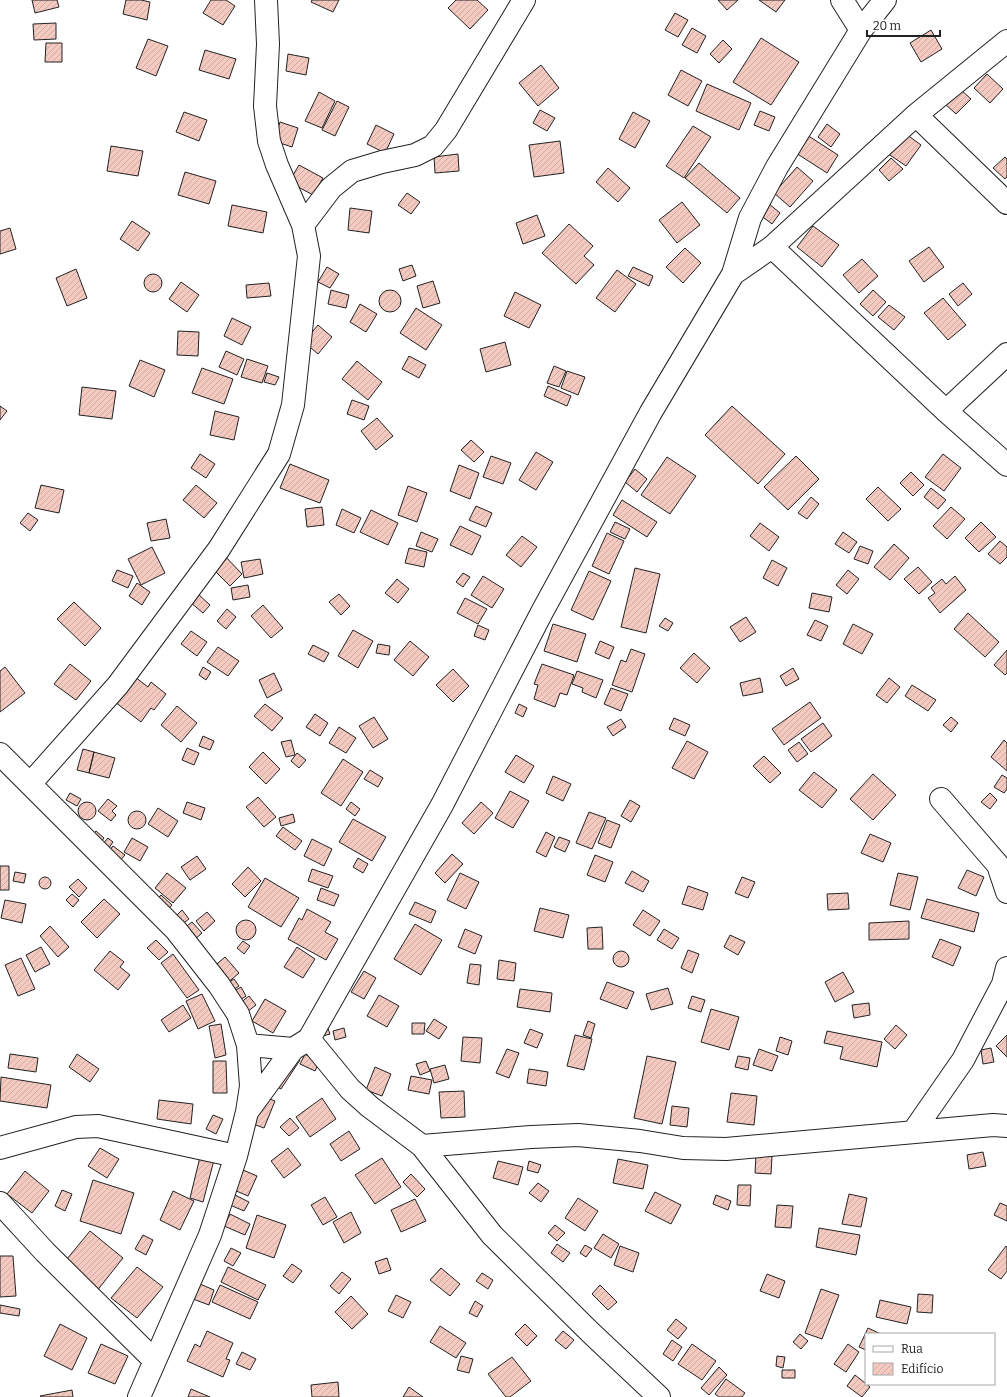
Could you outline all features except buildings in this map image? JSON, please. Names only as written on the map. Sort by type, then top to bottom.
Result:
[{"type":"street","points":[[30,784],[118,685],[219,549],[279,454],[292,405],[309,256],[302,225],[268,141],[265,106],[268,44],[266,0]]},
{"type":"street","points":[[302,225],[331,188],[352,171],[382,162],[415,155],[433,146],[446,130],[524,0]]},
{"type":"street","points":[[842,0],[861,30]]},
{"type":"street","points":[[247,1112],[301,1044],[442,805],[542,612],[651,412],[733,274],[750,218],[777,167],[861,30],[885,0]]},
{"type":"street","points":[[733,274],[772,247],[916,115],[1007,41]]},
{"type":"street","points":[[916,115],[1007,203]]},
{"type":"street","points":[[772,247],[946,411],[1007,465]]},
{"type":"street","points":[[946,411],[1007,354]]},
{"type":"street","points":[[0,754],[176,930],[223,991],[238,1014],[248,1045],[251,1086],[247,1112],[236,1156],[210,1235],[139,1397]]},
{"type":"street","points":[[941,799],[998,865],[1007,892]]},
{"type":"street","points":[[913,1132],[963,1060],[1006,979]]},
{"type":"street","points":[[248,1045],[301,1044],[370,1107],[422,1146],[492,1235],[591,1333],[659,1397]]},
{"type":"street","points":[[422,1146],[530,1137],[578,1135],[640,1141],[683,1148],[726,1149],[993,1125],[1007,1126]]},
{"type":"street","points":[[0,1148],[76,1127],[98,1126],[236,1156]]},
{"type":"street","points":[[0,1203],[45,1252],[154,1360]]}]
